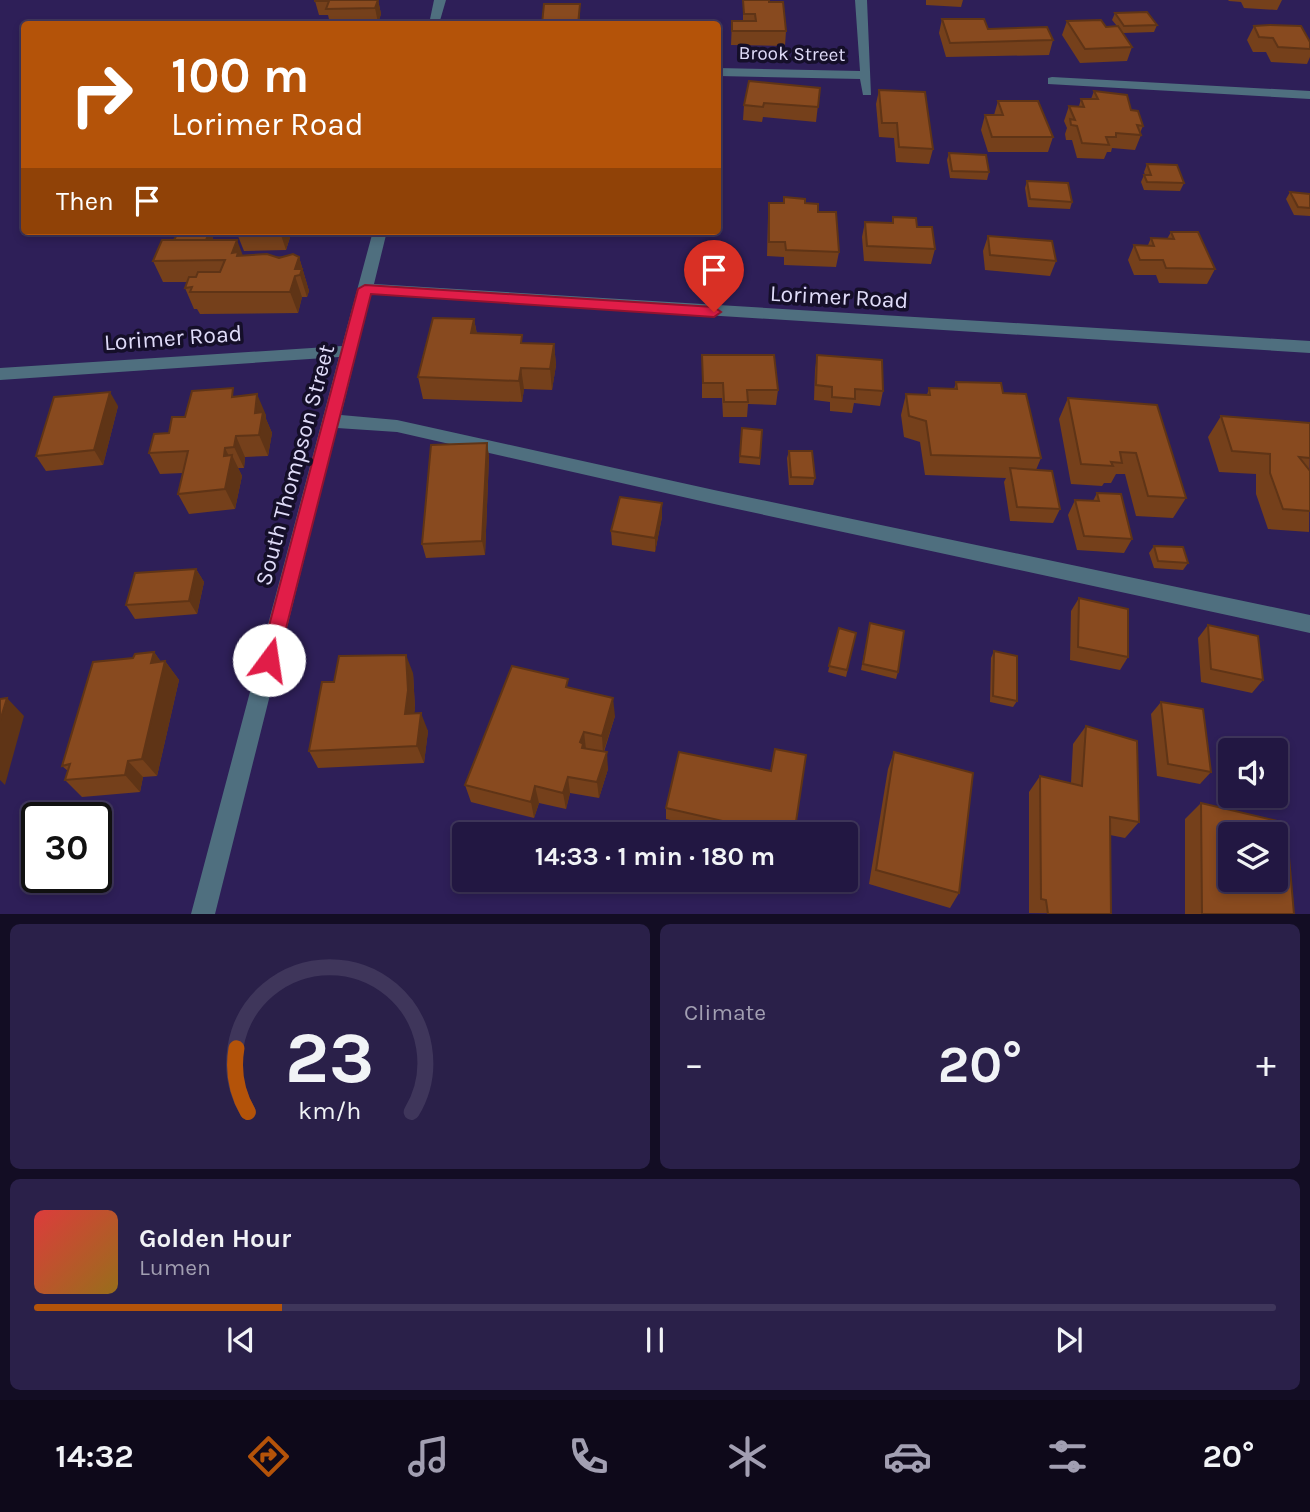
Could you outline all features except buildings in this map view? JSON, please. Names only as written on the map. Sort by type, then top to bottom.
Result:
[{"type":"street","points":[[435,21],[440,0]]},
{"type":"street","points":[[861,0],[867,92]]},
{"type":"street","name":"Brook Street","points":[[721,72],[866,75]]},
{"type":"street","points":[[1052,81],[1310,95]]},
{"type":"street","name":"South Thompson Street","points":[[203,914],[379,235]]},
{"type":"street","name":"Lorimer Road","points":[[365,289],[1310,347]]},
{"type":"street","name":"Lorimer Road","points":[[0,374],[301,352],[349,351]]},
{"type":"street","points":[[331,422],[355,421],[397,426],[714,497],[1310,624]]},
{"type":"route","points":[[269,660],[365,289],[714,312]]}]
